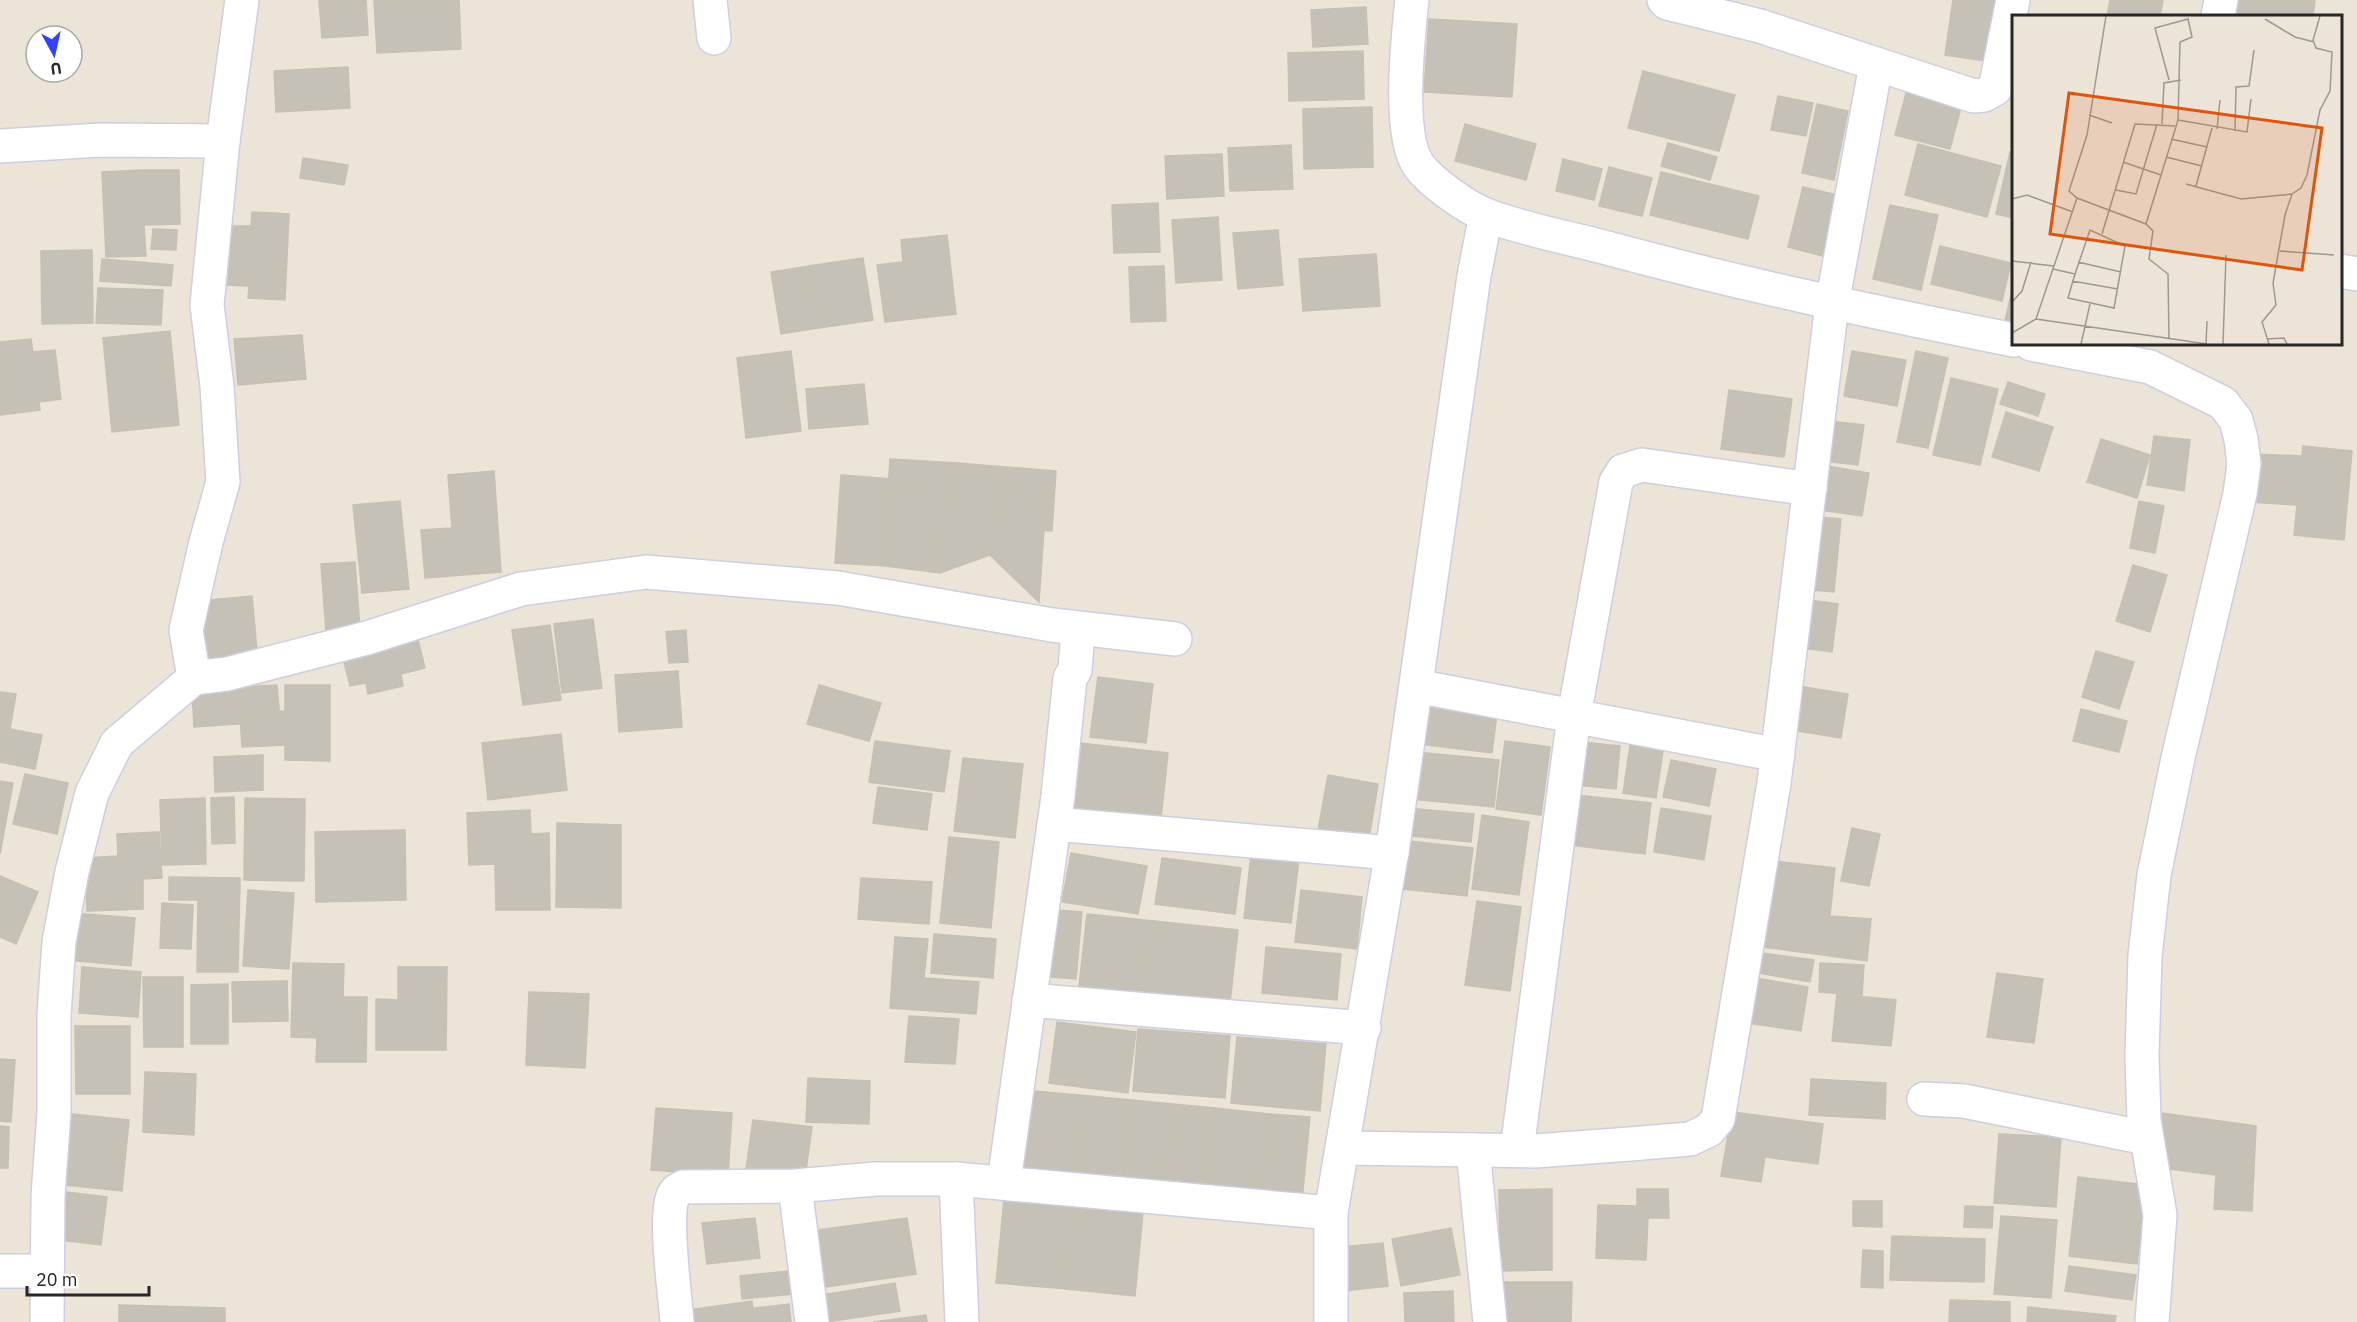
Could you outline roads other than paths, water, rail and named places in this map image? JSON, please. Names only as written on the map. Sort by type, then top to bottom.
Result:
[{"type":"street","points":[[194,678],[186,630],[206,542],[224,482],[217,386],[207,304],[223,141],[242,0]]},
{"type":"street","points":[[710,0],[714,38]]},
{"type":"street","points":[[1412,0],[1405,80],[1409,134],[1417,164],[1438,185],[1486,215],[1662,263],[1832,304],[2012,340]]},
{"type":"street","points":[[1664,0],[1760,26],[1964,93],[1984,95],[1995,89],[2013,0]]},
{"type":"street","points":[[2218,15],[2221,0]]},
{"type":"street","points":[[1344,1148],[1517,1150],[1690,1139],[1709,1130],[1718,1119],[1778,755],[1832,304],[1876,65]]},
{"type":"street","points":[[0,146],[101,140],[223,141]]},
{"type":"street","points":[[1331,1322],[1331,1213],[1344,1148],[1392,853],[1474,276],[1486,215]]},
{"type":"street","points":[[2342,271],[2357,274]]},
{"type":"street","points":[[2042,345],[2152,355],[2223,403],[2236,420],[2244,464],[2240,494],[2178,758],[2154,875],[2145,956],[2142,1034],[2146,1138],[2160,1215],[2152,1322]]},
{"type":"street","points":[[1517,1150],[1574,716],[1616,482],[1623,471],[1642,465],[1810,489]]},
{"type":"street","points":[[47,1322],[54,1113],[54,1015],[59,942],[72,872],[92,793],[117,743],[194,678],[227,674],[367,638],[521,589],[646,572],[838,588],[1078,629],[1174,639]]},
{"type":"street","points":[[1004,1182],[1054,824],[1078,629]]},
{"type":"street","points":[[1416,686],[1778,755]]},
{"type":"street","points":[[1054,824],[1392,853]]},
{"type":"street","points":[[1029,1000],[1364,1028]]},
{"type":"street","points":[[1924,1099],[1964,1101],[2146,1138]]},
{"type":"street","points":[[1473,1150],[1490,1322]]},
{"type":"street","points":[[677,1322],[670,1222],[672,1198],[675,1191],[683,1186],[795,1186],[875,1179],[956,1179],[1331,1213]]},
{"type":"street","points":[[956,1179],[962,1322]]},
{"type":"street","points":[[795,1186],[812,1322]]},
{"type":"street","points":[[0,1271],[47,1270]]}]
